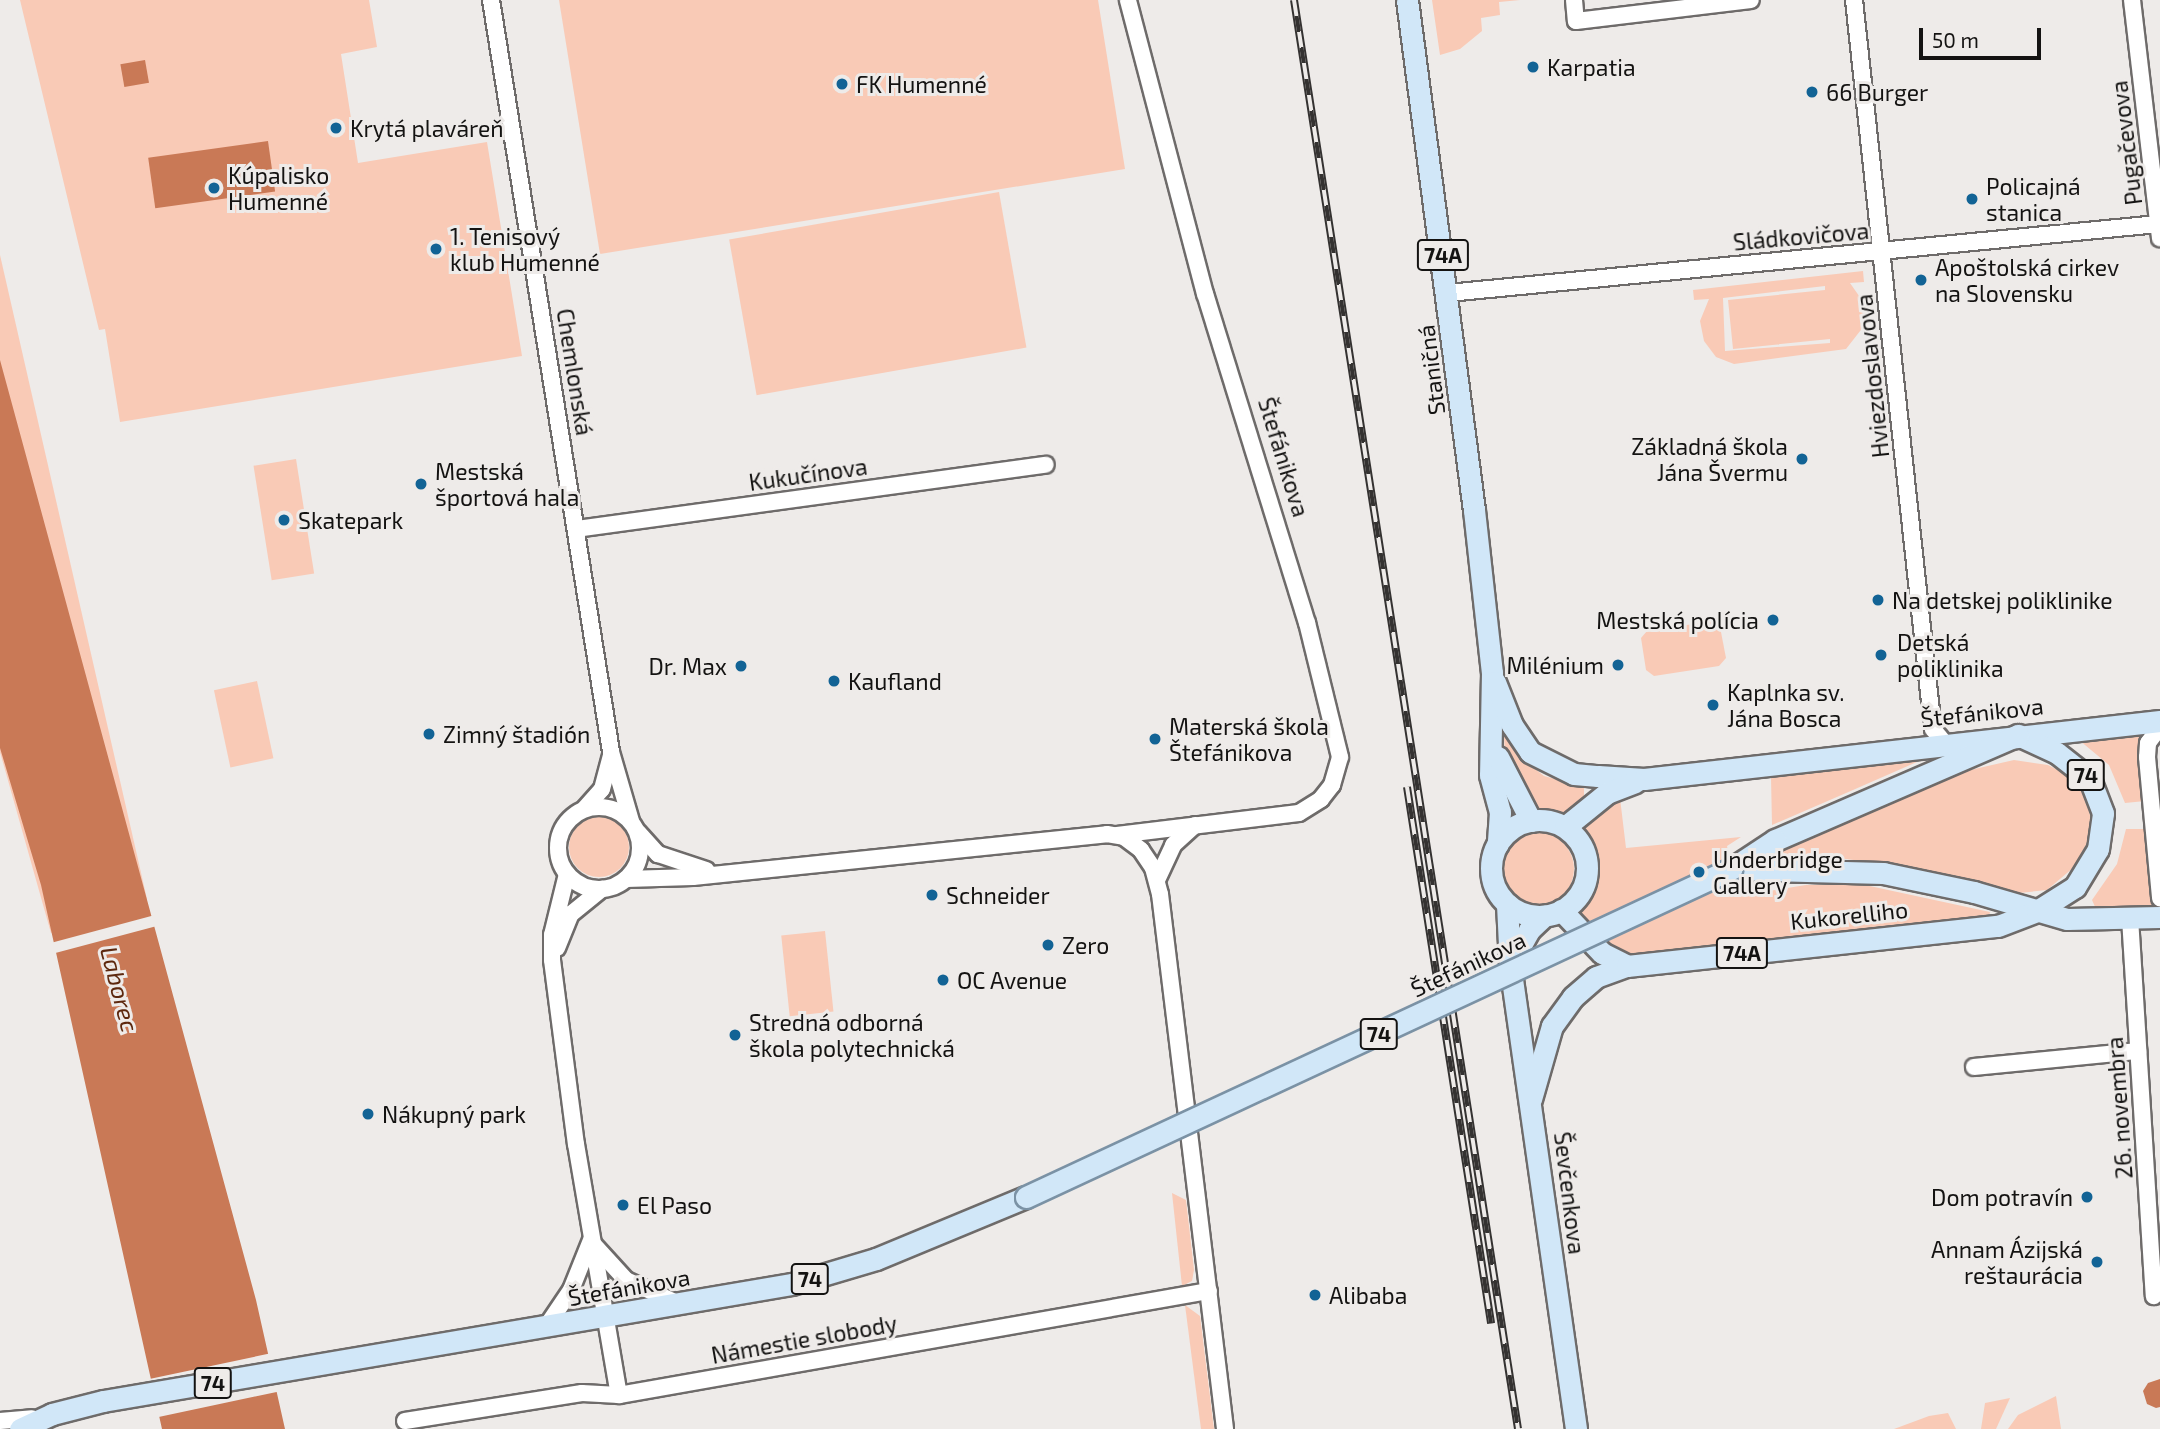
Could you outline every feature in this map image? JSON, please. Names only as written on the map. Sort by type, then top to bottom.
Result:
[{"type":"main road","name":"Staničná","points":[[1407,0],[1448,293],[1492,673],[1490,735]]},
{"type":"main road","name":"74A","points":[[1492,673],[1512,724],[1542,761],[1574,774],[1644,779]]},
{"type":"main road","name":"Štefánikova","points":[[1644,779],[1944,742],[2160,720]]},
{"type":"main road","name":"74A","points":[[1490,735],[1506,781],[1531,821]]},
{"type":"main road","name":"74A","points":[[1490,735],[1490,775],[1500,812],[1491,872],[1507,904]]},
{"type":"main road","name":"74","points":[[1731,869],[1775,840],[2018,735],[2076,766],[2099,795],[2103,813],[2102,831],[2088,869],[2075,887],[2037,911]]},
{"type":"main road","name":"74A","points":[[1565,827],[1607,793],[1644,779]]},
{"type":"main road","points":[[1497,844],[1511,829],[1531,821],[1565,827],[1583,849],[1587,870],[1577,897],[1529,930],[1510,965]]},
{"type":"main road","name":"Štefánikova","points":[[52,1414],[103,1401],[681,1305],[835,1273],[1026,1196],[1731,869]]},
{"type":"main road","name":"74","points":[[1731,869],[1883,873],[2067,919],[2160,917]]},
{"type":"main road","points":[[1507,904],[1524,914],[1553,913],[1602,953],[1628,966]]},
{"type":"main road","name":"Ševčenkova","points":[[1507,904],[1510,965],[1576,1429]]},
{"type":"main road","name":"Kukorelliho","points":[[1531,1099],[1552,1026],[1573,997],[1596,976],[1628,966],[1998,926],[2037,911]]},
{"type":"main road","name":"74","points":[[20,1429],[52,1414]]},
{"type":"street","name":"Chemlonská","points":[[491,0],[611,752],[634,827]]},
{"type":"street","name":"Štefánikova","points":[[626,879],[1116,835],[1299,813],[1310,807],[1335,778],[1339,740],[1205,294],[1128,0]]},
{"type":"street","points":[[1574,0],[1576,21],[1752,0]]},
{"type":"street","name":"Hviezdoslavova","points":[[1854,0],[1933,729],[1944,742]]},
{"type":"street","name":"Pugačevova","points":[[2132,0],[2159,231]]},
{"type":"street","name":"Sládkovičova","points":[[1448,293],[1881,252],[2159,231]]},
{"type":"street","name":"Kukučínova","points":[[576,530],[1046,466]]},
{"type":"street","points":[[2160,727],[2148,743],[2147,757],[2160,898]]},
{"type":"street","name":"Chemlonská","points":[[585,808],[602,789],[611,752]]},
{"type":"street","points":[[552,960],[571,914],[602,889],[626,879],[639,857],[634,827],[611,807],[585,808],[564,824],[557,850],[567,874],[588,888],[602,889]]},
{"type":"street","points":[[1157,880],[1173,845],[1195,825]]},
{"type":"street","name":"Štefánikova","points":[[634,827],[658,853],[715,872]]},
{"type":"street","points":[[1116,835],[1141,850],[1157,880],[1225,1429]]},
{"type":"street","points":[[567,874],[552,935],[552,960],[591,1240],[619,1395]]},
{"type":"street","name":"26. novembra","points":[[2130,918],[2154,1296]]},
{"type":"street","points":[[1974,1067],[2137,1051]]},
{"type":"street","points":[[591,1240],[626,1280],[681,1305]]},
{"type":"street","points":[[546,1327],[571,1290],[591,1240]]},
{"type":"street","name":"Námestie slobody","points":[[405,1420],[582,1393],[619,1395],[1209,1291]]},
{"type":"street","points":[[0,1421],[52,1414]]},
{"type":"shaded area","name":"Kúpalisko Humenné","points":[[20,0],[369,0],[377,47],[341,54],[358,163],[487,142],[522,356],[120,422],[105,329],[99,330]]},
{"type":"shaded area","name":"FK Humenné","points":[[559,0],[1098,0],[1125,169],[600,254]]},
{"type":"shaded area","points":[[1432,0],[1520,0],[1499,2],[1500,15],[1481,18],[1482,31],[1460,49],[1440,55]]},
{"type":"shaded area","points":[[999,192],[1026,348],[757,395],[729,240]]},
{"type":"shaded area","points":[[0,255],[147,899],[51,933],[0,752]]},
{"type":"shaded area","points":[[1863,271],[1864,282],[1850,283],[1864,303],[1864,326],[1846,349],[1734,364],[1716,357],[1704,341],[1700,321],[1709,299],[1694,300],[1693,290]],"holes":[[[1825,286],[1825,290],[1728,300],[1733,349],[1830,339],[1830,343],[1725,351],[1723,298]]]},
{"type":"shaded area","name":"Skatepark","points":[[296,459],[314,574],[272,580],[254,466]]},
{"type":"shaded area","points":[[1713,621],[1720,627],[1726,658],[1719,666],[1654,676],[1646,670],[1641,638],[1647,631]]},
{"type":"shaded area","points":[[257,681],[273,758],[230,767],[214,690]]},
{"type":"shaded area","points":[[2146,732],[2145,801],[2125,803],[2109,765],[2079,740]]},
{"type":"shaded area","points":[[1504,737],[1510,737],[1519,756],[1544,776],[1584,787],[1584,802],[1559,817],[1531,805],[1505,753]]},
{"type":"shaded area","points":[[1926,758],[1853,790],[1772,825],[1771,777]]},
{"type":"shaded area","points":[[2014,760],[2048,765],[2077,780],[2089,800],[2091,831],[2080,862],[2047,890],[2019,893],[1913,868],[1846,859],[1759,863],[1757,859],[1957,773]]},
{"type":"shaded area","points":[[1620,798],[1626,848],[1741,837],[1727,846],[1737,896],[1806,885],[1865,885],[1990,912],[1989,917],[1627,957],[1606,946],[1575,910],[1589,890],[1592,870],[1590,854],[1576,831]]},
{"type":"shaded area","points":[[599,817],[616,822],[624,830],[629,847],[624,864],[616,872],[599,877],[582,872],[574,864],[569,847],[574,830],[582,822]]},
{"type":"shaded area","points":[[2126,829],[2145,829],[2150,893],[2155,906],[2096,909],[2092,900],[2117,864]]},
{"type":"shaded area","points":[[1537,832],[1551,835],[1563,843],[1571,855],[1574,869],[1571,883],[1563,895],[1551,903],[1537,906],[1523,903],[1511,895],[1503,883],[1500,869],[1503,855],[1511,843],[1523,835]]},
{"type":"shaded area","points":[[825,931],[833,1012],[790,1016],[781,936]]},
{"type":"shaded area","points":[[1172,1193],[1186,1200],[1194,1270],[1192,1281],[1182,1286]]},
{"type":"shaded area","points":[[1185,1305],[1200,1316],[1214,1429],[1201,1429]]},
{"type":"shaded area","points":[[2056,1396],[2061,1429],[2008,1429],[2018,1415]]},
{"type":"shaded area","points":[[2010,1398],[1996,1429],[1981,1429],[1985,1403]]},
{"type":"shaded area","points":[[1948,1413],[1956,1429],[1894,1429],[1929,1416]]},
{"type":"water","points":[[145,60],[149,83],[124,87],[120,64]]},
{"type":"water","points":[[268,141],[275,192],[155,208],[148,158]]},
{"type":"water","name":"Laborec","points":[[0,360],[256,1300],[285,1429],[162,1429],[41,885],[0,748]]},
{"type":"water","points":[[2160,1379],[2160,1407],[2156,1408],[2147,1404],[2143,1391],[2148,1383]]},
{"type":"pier","points":[[155,915],[158,926],[53,954],[50,943]]},
{"type":"pier","points":[[272,1353],[280,1391],[154,1418],[146,1380]]},
{"type":"railway","points":[[1294,0],[1518,1429]]},
{"type":"railway","points":[[1407,787],[1491,1323]]},
{"type":"place","name":"Karpatia","points":[[1533,67]]},
{"type":"place","name":"FK Humenné","points":[[842,84]]},
{"type":"place","name":"66 Burger","points":[[1812,92]]},
{"type":"place","name":"Krytá plaváreň","points":[[336,128]]},
{"type":"place","name":"Kúpalisko Humenné","points":[[214,188]]},
{"type":"place","name":"Policajná stanica","points":[[1972,199]]},
{"type":"place","name":"1. Tenisový klub Humenné","points":[[436,249]]},
{"type":"place","name":"Apoštolská cirkev na Slovensku","points":[[1921,280]]},
{"type":"place","name":"Základná škola Jána Švermu","points":[[1802,459]]},
{"type":"place","name":"Mestská športová hala","points":[[421,484]]},
{"type":"place","name":"Skatepark","points":[[284,520]]},
{"type":"place","name":"Na detskej poliklinike","points":[[1878,600]]},
{"type":"place","name":"Mestská polícia","points":[[1773,620]]},
{"type":"place","name":"Detská poliklinika","points":[[1881,655]]},
{"type":"place","name":"Milénium","points":[[1618,665]]},
{"type":"place","name":"Dr. Max","points":[[741,666]]},
{"type":"place","name":"Kaufland","points":[[834,681]]},
{"type":"place","name":"Kaplnka sv. Jána Bosca","points":[[1713,705]]},
{"type":"place","name":"Zimný štadión","points":[[429,734]]},
{"type":"place","name":"Materská škola Štefánikova","points":[[1155,739]]},
{"type":"place","name":"Underbridge Gallery","points":[[1699,872]]},
{"type":"place","name":"Schneider","points":[[932,895]]},
{"type":"place","name":"Zero","points":[[1048,945]]},
{"type":"place","name":"OC Avenue","points":[[943,980]]},
{"type":"place","name":"Stredná odborná škola polytechnická","points":[[735,1035]]},
{"type":"place","name":"Nákupný park","points":[[368,1114]]},
{"type":"place","name":"Dom potravín","points":[[2087,1197]]},
{"type":"place","name":"El Paso","points":[[623,1205]]},
{"type":"place","name":"Annam Ázijská reštaurácia","points":[[2097,1262]]},
{"type":"place","name":"Alibaba","points":[[1315,1295]]}]
